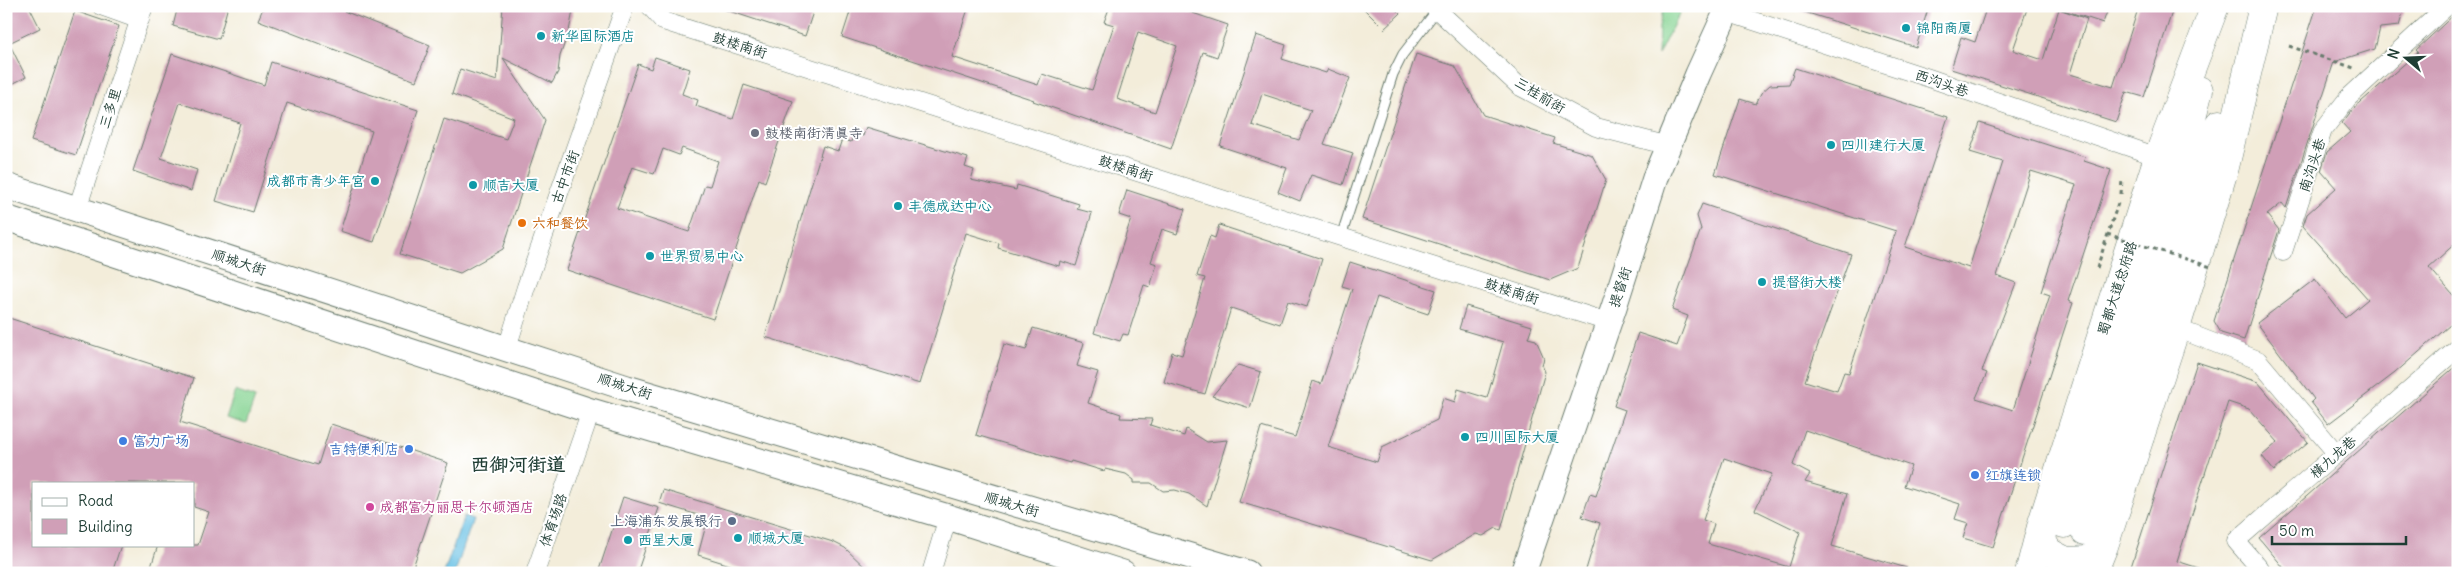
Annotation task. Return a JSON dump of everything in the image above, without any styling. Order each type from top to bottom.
[{"type":"main road","name":"蜀都大道总府路","points":[[2093,573],[2074,531],[2158,158],[2214,6]]},
{"type":"main road","name":"蜀都大道总府路","points":[[2074,531],[2183,152],[2221,6]]},
{"type":"main road","name":"蜀都大道总府路","points":[[2074,531],[2261,6]]},
{"type":"main road","name":"蜀都大道总府路","points":[[2028,573],[2074,531],[2176,328],[2225,167],[2261,6]]},
{"type":"main road","name":"提督街","points":[[1523,573],[1656,176],[1727,9]]},
{"type":"main road","name":"顺城大街","points":[[6,186],[637,390],[924,478],[1247,573]]},
{"type":"main road","points":[[6,218],[591,411],[948,517],[1123,573]]},
{"type":"street","points":[[101,6],[142,13]]},
{"type":"street","name":"古中市街","points":[[507,348],[526,287],[625,6]]},
{"type":"street","name":"鼓楼南街","points":[[650,6],[663,21],[1608,322]]},
{"type":"street","name":"南沟头巷","points":[[2283,252],[2323,130],[2348,98],[2447,6]]},
{"type":"street","name":"三桂前街","points":[[1435,8],[1519,86],[1596,128],[1669,146]]},
{"type":"street","name":"西沟头巷","points":[[1727,9],[2158,158]]},
{"type":"street","name":"三多里","points":[[77,209],[142,13]]},
{"type":"street","points":[[2176,328],[2258,360],[2337,454]]},
{"type":"street","name":"横九龙巷","points":[[2260,569],[2236,541],[2458,348]]},
{"type":"street","name":"体育场路","points":[[534,573],[591,411]]},
{"type":"street","points":[[931,573],[948,517]]},
{"type":"lane","points":[[1341,237],[1393,74],[1435,8]]},
{"type":"path","points":[[2288,46],[2373,74]]},
{"type":"path","points":[[2096,271],[2122,192],[2122,179]]},
{"type":"path","points":[[2107,234],[2211,267]]},
{"type":"green space","points":[[1664,6],[1683,6],[1658,55],[1659,27]]},
{"type":"green space","points":[[235,391],[255,398],[246,424],[226,418]]},
{"type":"water","points":[[464,516],[473,519],[455,573],[444,573]]},
{"type":"building","points":[[6,6],[29,6],[40,28],[9,43],[26,77],[6,87]]},
{"type":"building","points":[[178,6],[228,6],[219,39],[173,26]]},
{"type":"building","points":[[264,6],[331,6],[430,45],[416,81],[258,20]]},
{"type":"building","name":"顺吉大厦","points":[[503,6],[574,6],[569,31],[560,56],[558,72],[552,83],[503,58],[545,120],[503,249],[460,273],[400,254],[444,119],[506,139],[514,118],[452,94],[460,69],[497,81]]},
{"type":"building","points":[[723,6],[815,6],[805,36],[723,9]]},
{"type":"building","points":[[852,6],[969,6],[952,57],[1038,85],[1042,74],[1092,90],[1114,25],[1104,22],[1110,6],[1172,6],[1228,25],[1217,57],[1203,52],[1171,149],[1034,100],[842,37]],"holes":[[[1138,32],[1177,46],[1155,112],[1117,99]]]},
{"type":"building","points":[[1361,6],[1392,6],[1400,14],[1384,29]]},
{"type":"building","points":[[1795,6],[1929,6],[1916,47],[1795,9]]},
{"type":"building","points":[[1987,6],[2028,6],[2013,50],[2043,60],[2059,9],[2087,19],[2070,74],[2113,87],[2139,6],[2174,6],[2144,97],[2126,92],[2116,122],[1951,69],[1961,37],[1975,42]]},
{"type":"building","points":[[2061,6],[2109,6],[2103,23],[2060,9]]},
{"type":"building","points":[[2317,6],[2405,6],[2399,26],[2380,28],[2375,49],[2334,62],[2286,208],[2282,203],[2267,215],[2279,230],[2244,340],[2221,333],[2214,321]]},
{"type":"building","points":[[75,11],[119,26],[76,155],[31,141]]},
{"type":"building","points":[[2458,11],[2458,241],[2429,267],[2458,301],[2458,318],[2395,373],[2328,424],[2311,402],[2314,399],[2257,323],[2315,279],[2345,318],[2368,299],[2303,226],[2307,214],[2336,188],[2321,171],[2327,152],[2350,132],[2342,123],[2353,109],[2418,52],[2416,50]]},
{"type":"building","points":[[1256,35],[1286,45],[1282,59],[1326,73],[1328,69],[1350,78],[1324,144],[1353,153],[1343,185],[1311,175],[1300,201],[1278,192],[1287,168],[1220,146]],"holes":[[[1262,94],[1311,110],[1299,140],[1252,125]]]},
{"type":"building","points":[[172,54],[264,85],[271,62],[418,110],[374,242],[340,231],[372,131],[287,103],[253,212],[216,201],[240,123],[180,103],[161,158],[197,170],[191,191],[133,171]]},
{"type":"building","points":[[1416,54],[1455,66],[1483,115],[1555,138],[1553,143],[1592,155],[1606,180],[1578,268],[1550,280],[1362,219]]},
{"type":"building","points":[[655,57],[690,69],[682,94],[698,100],[696,106],[733,119],[744,85],[793,101],[765,182],[759,179],[713,319],[567,270],[638,64],[651,69]],"holes":[[[682,148],[718,161],[710,186],[705,185],[689,232],[617,208],[632,167],[654,174],[663,149],[679,155]]]},
{"type":"building","points":[[1795,68],[1948,117],[1905,247],[1969,268],[2003,162],[1970,152],[1980,123],[2085,157],[2084,161],[2111,170],[2068,301],[2073,303],[1993,547],[1963,538],[1968,523],[1955,519],[1960,504],[1904,486],[1911,466],[1805,430],[1793,465],[1810,474],[1805,482],[1847,494],[1832,546],[1910,569],[1909,573],[1585,573],[1600,523],[1582,517],[1590,494],[1596,496],[1625,410],[1614,406],[1638,333],[1677,346],[1688,316],[1672,310],[1701,229],[1697,216],[1702,204],[1851,254],[1805,381],[1837,391],[1844,372],[1849,373],[1896,231],[1715,174],[1740,99],[1756,104],[1761,93],[1770,85],[1789,84]],"holes":[[[2031,171],[2076,185],[2041,292],[2050,295],[2013,410],[1976,398],[1987,373],[1982,371],[2016,283],[1997,276]],[[1724,458],[1772,474],[1755,510],[1800,532],[1789,567],[1708,544],[1714,524],[1703,520]]]},
{"type":"building","points":[[866,127],[968,158],[965,167],[974,170],[971,180],[1016,190],[1017,185],[1079,204],[1077,209],[1092,213],[1076,266],[1060,261],[1059,266],[998,248],[999,243],[966,233],[920,384],[765,337],[823,146],[838,151],[842,139],[851,142],[854,133],[863,136]]},
{"type":"building","points":[[1127,190],[1185,209],[1177,234],[1162,229],[1151,262],[1157,264],[1150,287],[1144,285],[1128,335],[1123,334],[1120,341],[1094,333],[1131,219],[1119,215]]},
{"type":"building","points":[[1219,225],[1322,259],[1307,307],[1288,301],[1280,324],[1231,308],[1205,394],[1164,382],[1172,352],[1182,355],[1205,278],[1197,276],[1210,236],[1215,238]]},
{"type":"building","name":"四川国际大厦","points":[[1350,262],[1436,290],[1428,314],[1377,297],[1328,447],[1377,462],[1382,447],[1437,420],[1443,398],[1455,402],[1458,389],[1487,398],[1503,342],[1459,329],[1466,306],[1532,326],[1528,338],[1536,340],[1544,358],[1542,365],[1545,372],[1501,530],[1496,528],[1483,536],[1476,534],[1432,560],[1239,502],[1261,427],[1295,437],[1313,381],[1321,384],[1352,289],[1342,286]]},
{"type":"building","name":"富力广场","points":[[6,317],[194,378],[180,422],[318,465],[331,424],[448,463],[411,573],[149,573],[158,546],[198,545],[209,512],[195,507],[195,482],[32,482],[32,546],[121,546],[112,573],[6,573]]},
{"type":"building","points":[[1033,328],[1084,343],[1077,366],[1098,372],[1088,403],[1121,414],[1120,418],[1152,419],[1150,425],[1184,436],[1186,429],[1207,442],[1227,440],[1207,506],[1189,494],[1175,490],[1163,491],[1151,483],[1134,483],[1134,480],[1126,474],[1105,469],[1104,471],[1071,461],[1070,463],[976,435],[1004,344],[1026,350]]},
{"type":"building","points":[[2197,362],[2258,382],[2308,442],[2274,471],[2262,456],[2278,442],[2249,409],[2228,402],[2177,561],[2205,570],[2205,573],[2129,573]]},
{"type":"building","points":[[2458,364],[2458,573],[2288,573],[2259,538]]},
{"type":"building","points":[[1238,365],[1261,372],[1250,408],[1212,396]]},
{"type":"building","points":[[663,490],[833,542],[845,548],[871,573],[756,573],[698,555],[706,525],[699,523],[701,516],[659,503]]},
{"type":"building","name":"西星大厦","points":[[623,497],[659,508],[637,573],[598,573]]},
{"type":"tunnel","points":[[2049,573],[2064,524]]},
{"type":"place","name":"锦阳商厦","points":[[1906,28]]},
{"type":"place","name":"新华国际酒店","points":[[541,36]]},
{"type":"place","name":"鼓楼南街清真寺","points":[[755,133]]},
{"type":"place","name":"四川建行大厦","points":[[1831,145]]},
{"type":"place","name":"成都市青少年宫","points":[[375,181]]},
{"type":"place","name":"顺吉大厦","points":[[473,185]]},
{"type":"place","name":"丰德成达中心","points":[[898,206]]},
{"type":"place","name":"六和餐饮","points":[[522,223]]},
{"type":"place","name":"世界贸易中心","points":[[650,256]]},
{"type":"place","name":"提督街大楼","points":[[1762,282]]},
{"type":"place","name":"四川国际大厦","points":[[1465,437]]},
{"type":"place","name":"富力广场","points":[[123,441]]},
{"type":"place","name":"吉特便利店","points":[[409,449]]},
{"type":"place","name":"红旗连锁","points":[[1975,475]]},
{"type":"place","name":"成都富力丽思卡尔顿酒店","points":[[370,507]]},
{"type":"place","name":"上海浦东发展银行","points":[[732,521]]},
{"type":"place","name":"顺城大厦","points":[[738,538]]},
{"type":"place","name":"西星大厦","points":[[628,540]]},
{"type":"district","name":"西御河街道","points":[[518,464]]}]
